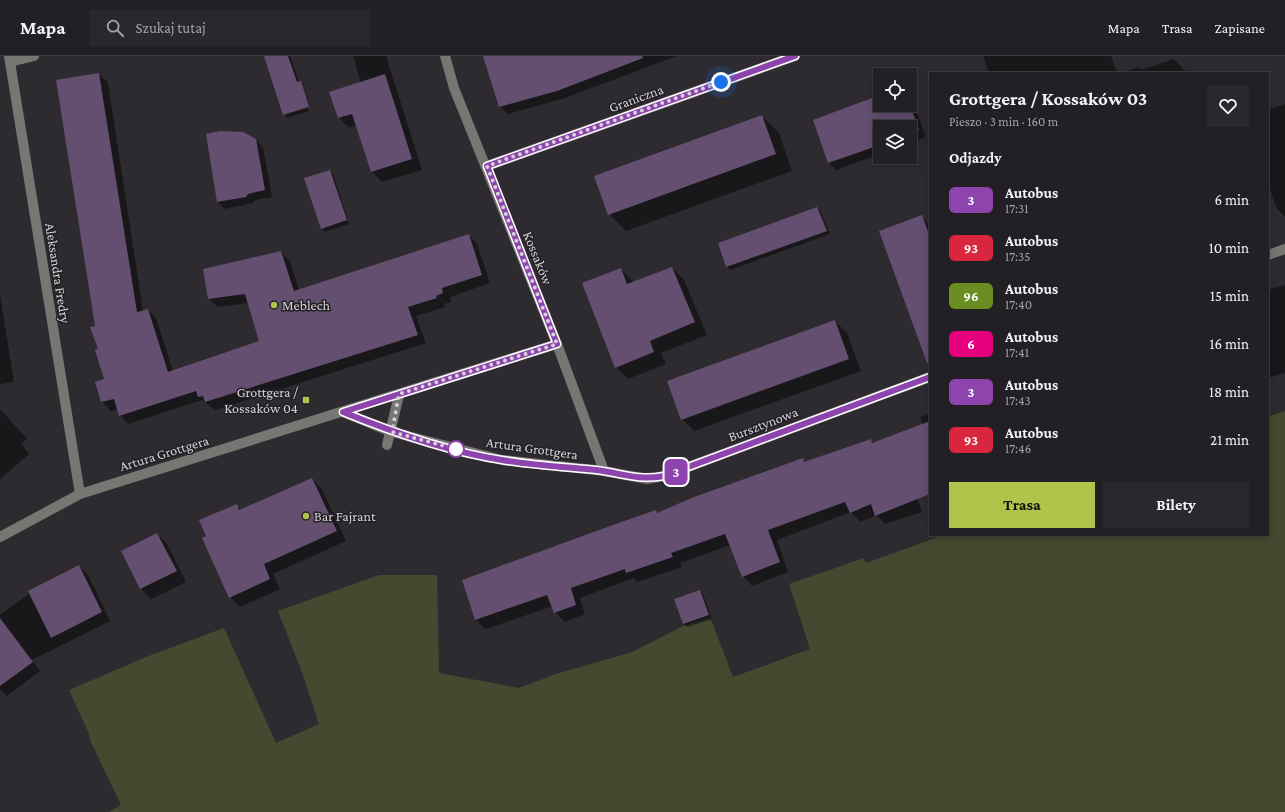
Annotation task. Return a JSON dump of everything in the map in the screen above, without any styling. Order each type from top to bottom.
[{"type":"street","points":[[9,59],[34,56]]},
{"type":"street","name":"Kossaków","points":[[445,56],[454,88],[487,166],[557,344],[604,471]]},
{"type":"street","name":"Graniczna","points":[[487,166],[795,56]]},
{"type":"street","name":"Aleksandra Fredry","points":[[9,59],[80,494]]},
{"type":"street","points":[[1269,255],[1285,249]]},
{"type":"street","name":"Artura Grottgera","points":[[0,538],[80,494],[557,344]]},
{"type":"street","name":"Bursztynowa","points":[[604,471],[647,479],[664,476],[929,377]]},
{"type":"street","points":[[387,446],[392,432],[399,394]]},
{"type":"street","name":"Artura Grottgera","points":[[343,412],[392,432],[502,460],[604,471]]},
{"type":"green space","points":[[1285,411],[1285,812],[109,812],[121,805],[89,738],[90,736],[69,690],[146,657],[224,628],[276,743],[319,724],[302,672],[278,611],[379,575],[437,575],[439,673],[519,688],[556,674],[632,652],[683,626],[710,617],[733,677],[810,649],[789,584],[864,558],[866,563],[941,536],[1269,536],[1269,417]]},
{"type":"building","points":[[264,56],[288,56],[297,82],[301,81],[309,107],[283,115]]},
{"type":"building","points":[[483,56],[642,56],[643,58],[557,91],[499,107]]},
{"type":"building","points":[[99,73],[137,312],[148,309],[168,372],[259,341],[245,294],[208,299],[203,269],[281,251],[294,291],[469,234],[482,275],[442,288],[443,293],[436,296],[437,298],[408,307],[418,335],[205,402],[203,396],[198,397],[196,391],[119,416],[114,399],[101,402],[95,382],[104,379],[95,350],[98,349],[90,327],[95,326],[56,80]]},
{"type":"building","points":[[385,74],[412,159],[371,172],[352,114],[338,118],[329,92]]},
{"type":"building","points":[[873,98],[873,112],[913,112],[915,120],[873,120],[873,147],[828,163],[813,120]]},
{"type":"building","points":[[762,115],[776,154],[608,215],[594,176]]},
{"type":"building","points":[[220,131],[243,132],[256,139],[265,190],[248,194],[246,197],[217,202],[206,134]]},
{"type":"building","points":[[330,170],[347,220],[321,229],[304,178]]},
{"type":"building","points":[[817,207],[827,231],[726,267],[718,243]]},
{"type":"building","points":[[922,215],[929,234],[929,363],[927,363],[879,231]]},
{"type":"building","points":[[672,267],[695,322],[650,341],[654,352],[615,368],[582,283],[621,268],[627,284]]},
{"type":"building","points":[[835,320],[849,359],[681,420],[667,381]]},
{"type":"building","points":[[929,421],[929,494],[875,516],[871,504],[850,513],[845,502],[768,530],[780,562],[742,577],[725,534],[671,553],[673,557],[626,573],[625,569],[571,588],[576,605],[554,613],[547,595],[475,620],[462,580],[656,510],[657,513],[694,497],[803,458],[804,462],[871,439],[872,443]]},
{"type":"building","points":[[312,478],[337,531],[264,564],[270,579],[229,598],[202,538],[206,536],[199,520],[237,504],[239,510]]},
{"type":"building","points":[[157,533],[177,571],[140,589],[121,551]]},
{"type":"building","points":[[79,565],[102,612],[51,638],[28,591]]},
{"type":"building","points":[[700,590],[709,615],[683,624],[674,599]]},
{"type":"building","points":[[0,618],[33,662],[0,686]]},
{"type":"bus line","name":"3","points":[[795,56],[487,166],[557,344],[343,412],[392,432],[502,460],[604,471],[647,479],[664,476],[929,377]]},
{"type":"place","name":"Meblech","points":[[274,305]]},
{"type":"place","name":"Grottgera / Kossaków 04","points":[[306,400]]},
{"type":"place","name":"Bar Fajrant","points":[[306,516]]},
{"type":"route","points":[[456,449],[392,432],[399,394],[557,344],[487,166],[721,82]]}]
